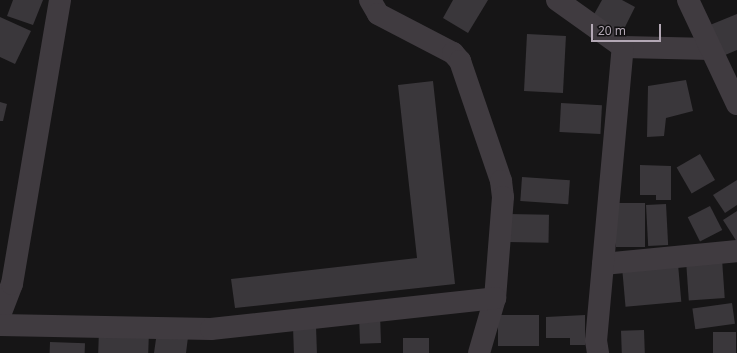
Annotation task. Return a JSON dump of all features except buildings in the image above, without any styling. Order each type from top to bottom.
[{"type":"street","points":[[0,315],[12,284],[60,0]]},
{"type":"street","points":[[370,0],[378,14],[453,53],[460,61],[503,190],[495,298],[479,353]]},
{"type":"street","points":[[557,0],[623,46],[711,49]]},
{"type":"street","points":[[688,0],[737,104]]},
{"type":"street","points":[[598,353],[596,341],[623,46]]},
{"type":"street","points":[[603,264],[737,251]]},
{"type":"street","points":[[0,325],[200,329],[495,298]]}]
